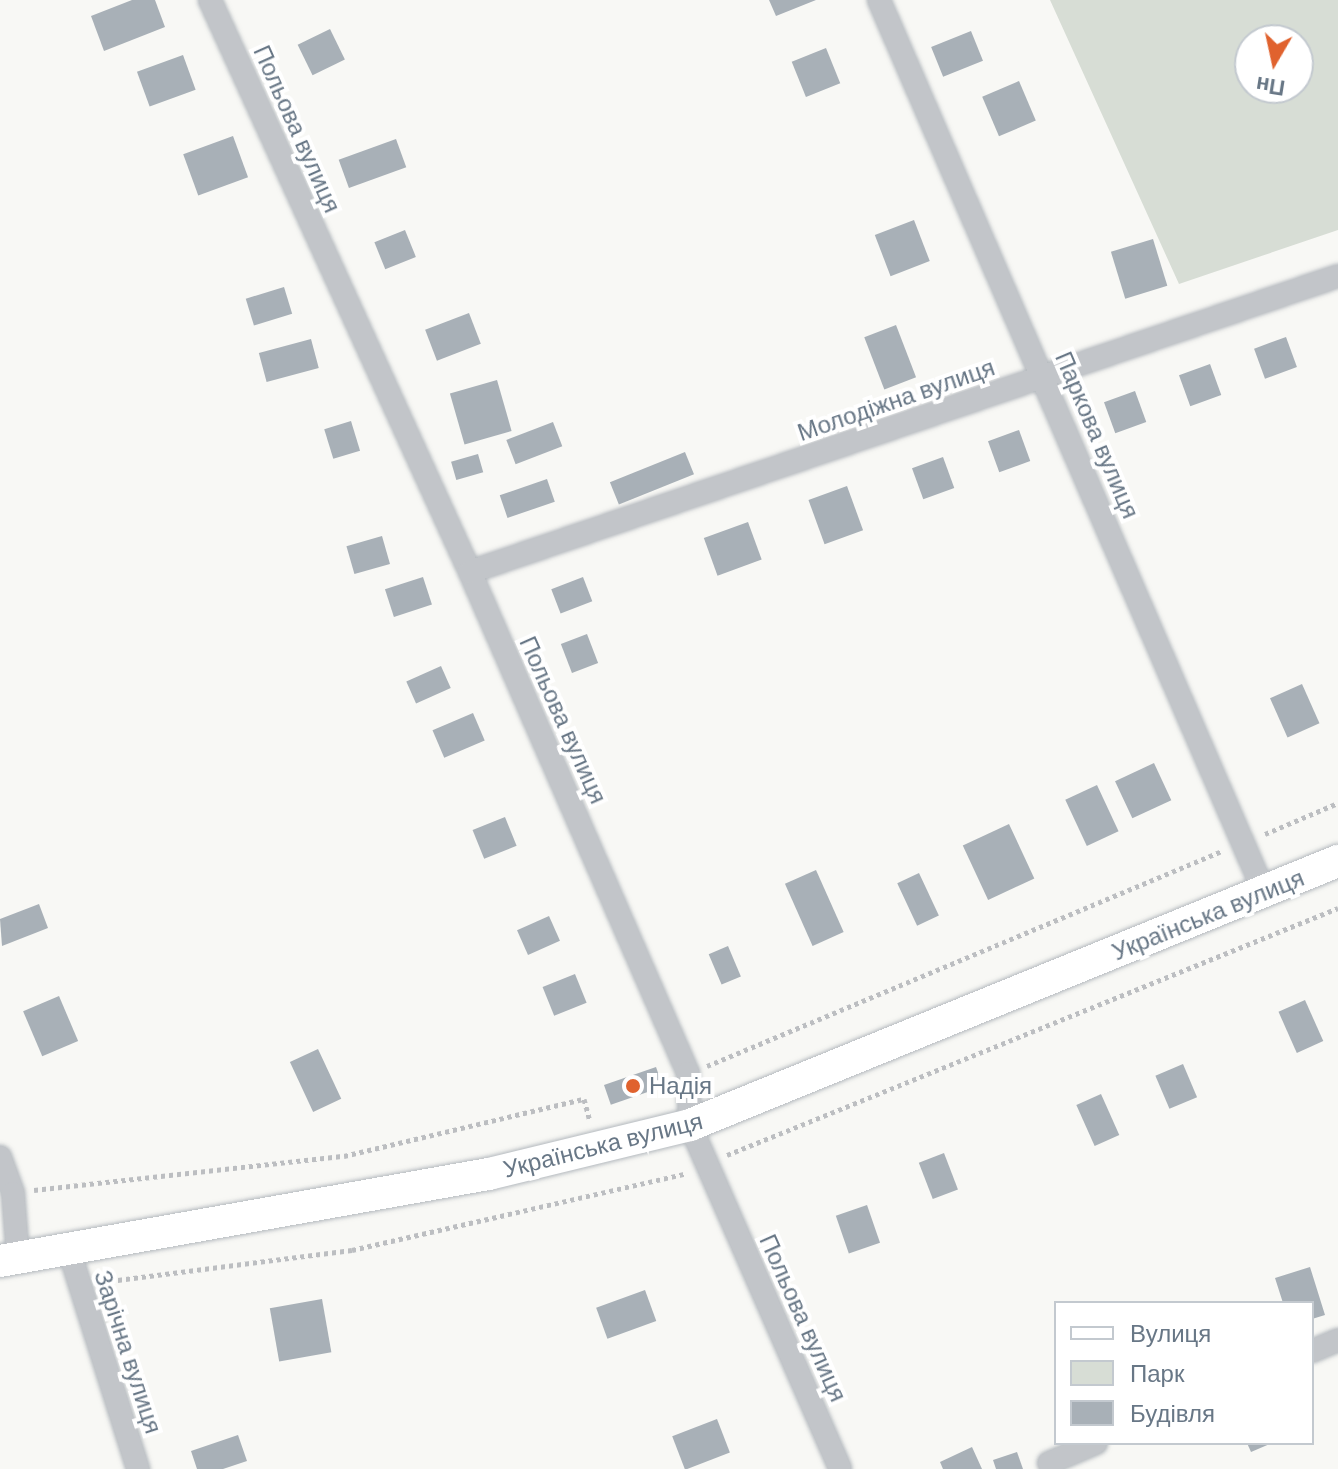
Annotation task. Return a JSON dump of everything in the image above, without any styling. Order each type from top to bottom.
[{"type":"main road","name":"Українська вулиця","points":[[9,1260],[597,1150],[690,1125],[1338,861]]},
{"type":"street","name":"Польова вулиця","points":[[210,0],[470,572],[688,1073],[690,1125],[840,1469]]},
{"type":"street","name":"Паркова вулиця","points":[[879,0],[1045,378],[1264,892]]},
{"type":"street","name":"Молодіжна вулиця","points":[[470,572],[1338,276]]},
{"type":"street","points":[[0,1157],[13,1193],[9,1260]]},
{"type":"street","name":"Зарічна вулиця","points":[[69,1250],[138,1469]]},
{"type":"street","points":[[1314,1350],[1338,1340]]},
{"type":"street","points":[[1049,1463],[1091,1445]]},
{"type":"path","points":[[688,1073],[1338,803]]},
{"type":"path","points":[[13,1193],[344,1156],[584,1099],[597,1150]]},
{"type":"green space","points":[[1050,0],[1338,0],[1338,230],[1179,284]]},
{"type":"building","points":[[132,0],[155,0],[165,27],[104,51],[91,16]]},
{"type":"building","points":[[769,0],[816,0],[776,16]]},
{"type":"building","points":[[330,29],[345,60],[313,75],[298,45]]},
{"type":"building","points":[[971,31],[983,61],[943,77],[931,47]]},
{"type":"building","points":[[826,48],[840,83],[806,97],[792,62]]},
{"type":"building","points":[[183,55],[196,90],[150,107],[137,72]]},
{"type":"building","points":[[1019,81],[1036,121],[999,136],[982,97]]},
{"type":"building","points":[[233,136],[248,177],[198,195],[183,154]]},
{"type":"building","points":[[396,139],[406,167],[349,188],[339,160]]},
{"type":"building","points":[[914,220],[930,261],[891,276],[875,235]]},
{"type":"building","points":[[405,230],[416,257],[385,269],[374,242]]},
{"type":"building","points":[[1153,239],[1167,286],[1125,299],[1111,252]]},
{"type":"building","points":[[284,287],[292,314],[254,325],[246,299]]},
{"type":"building","points":[[469,313],[481,344],[437,361],[425,330]]},
{"type":"building","points":[[896,325],[916,377],[884,389],[864,337]]},
{"type":"building","points":[[1286,337],[1297,367],[1265,379],[1254,349]]},
{"type":"building","points":[[311,339],[319,368],[267,382],[259,353]]},
{"type":"building","points":[[1210,364],[1221,395],[1190,406],[1179,375]]},
{"type":"building","points":[[497,380],[512,431],[465,444],[450,394]]},
{"type":"building","points":[[1135,391],[1146,422],[1115,433],[1104,402]]},
{"type":"building","points":[[351,421],[360,451],[333,459],[324,429]]},
{"type":"building","points":[[553,422],[562,446],[516,464],[506,440]]},
{"type":"building","points":[[1019,430],[1030,461],[999,472],[988,441]]},
{"type":"building","points":[[685,452],[694,474],[619,505],[610,482]]},
{"type":"building","points":[[478,454],[483,472],[456,480],[451,462]]},
{"type":"building","points":[[943,457],[954,488],[923,499],[912,468]]},
{"type":"building","points":[[547,479],[555,502],[508,518],[500,495]]},
{"type":"building","points":[[847,486],[863,530],[825,544],[808,500]]},
{"type":"building","points":[[748,522],[762,560],[718,576],[704,538]]},
{"type":"building","points":[[382,536],[390,564],[354,574],[346,546]]},
{"type":"building","points":[[423,577],[432,605],[394,617],[385,589]]},
{"type":"building","points":[[583,577],[592,601],[561,613],[551,589]]},
{"type":"building","points":[[587,634],[598,663],[572,673],[561,644]]},
{"type":"building","points":[[441,666],[451,688],[416,703],[406,681]]},
{"type":"building","points":[[1302,684],[1319,723],[1288,738],[1270,698]]},
{"type":"building","points":[[473,713],[485,741],[444,758],[432,730]]},
{"type":"building","points":[[1154,763],[1171,800],[1132,818],[1115,781]]},
{"type":"building","points":[[1097,785],[1119,831],[1087,846],[1065,800]]},
{"type":"building","points":[[505,817],[517,846],[484,859],[473,830]]},
{"type":"building","points":[[1009,824],[1034,878],[988,900],[963,846]]},
{"type":"building","points":[[816,870],[844,932],[813,946],[785,884]]},
{"type":"building","points":[[919,873],[939,916],[917,926],[897,883]]},
{"type":"building","points":[[39,904],[48,928],[2,946],[0,919]]},
{"type":"building","points":[[549,916],[560,941],[528,955],[517,930]]},
{"type":"building","points":[[728,946],[741,976],[722,985],[709,954]]},
{"type":"building","points":[[575,974],[587,1003],[554,1016],[543,987]]},
{"type":"building","points":[[59,996],[78,1041],[42,1056],[23,1011]]},
{"type":"building","points":[[1305,1000],[1323,1041],[1297,1053],[1279,1012]]},
{"type":"building","points":[[318,1049],[341,1099],[313,1112],[290,1062]]},
{"type":"building","points":[[1183,1064],[1197,1097],[1169,1109],[1155,1076]]},
{"type":"building","name":"Надія","points":[[656,1067],[663,1087],[611,1105],[604,1085]]},
{"type":"building","points":[[1101,1094],[1119,1135],[1095,1146],[1076,1105]]},
{"type":"building","points":[[944,1153],[958,1189],[933,1199],[919,1163]]},
{"type":"building","points":[[867,1205],[880,1243],[849,1254],[836,1216]]},
{"type":"building","points":[[1310,1267],[1325,1315],[1314,1318],[1314,1301],[1282,1301],[1275,1278]]},
{"type":"building","points":[[645,1290],[656,1321],[607,1339],[596,1308]]},
{"type":"building","points":[[322,1299],[331,1352],[279,1361],[270,1308]]},
{"type":"building","points":[[717,1419],[730,1453],[685,1469],[672,1436]]},
{"type":"building","points":[[238,1435],[247,1461],[223,1469],[197,1469],[191,1451]]},
{"type":"building","points":[[1248,1445],[1267,1445],[1251,1452]]},
{"type":"building","points":[[972,1447],[982,1469],[943,1469],[940,1462]]},
{"type":"building","points":[[1017,1452],[1023,1469],[996,1469],[993,1460]]},
{"type":"place","name":"Надія","points":[[633,1086]]}]
